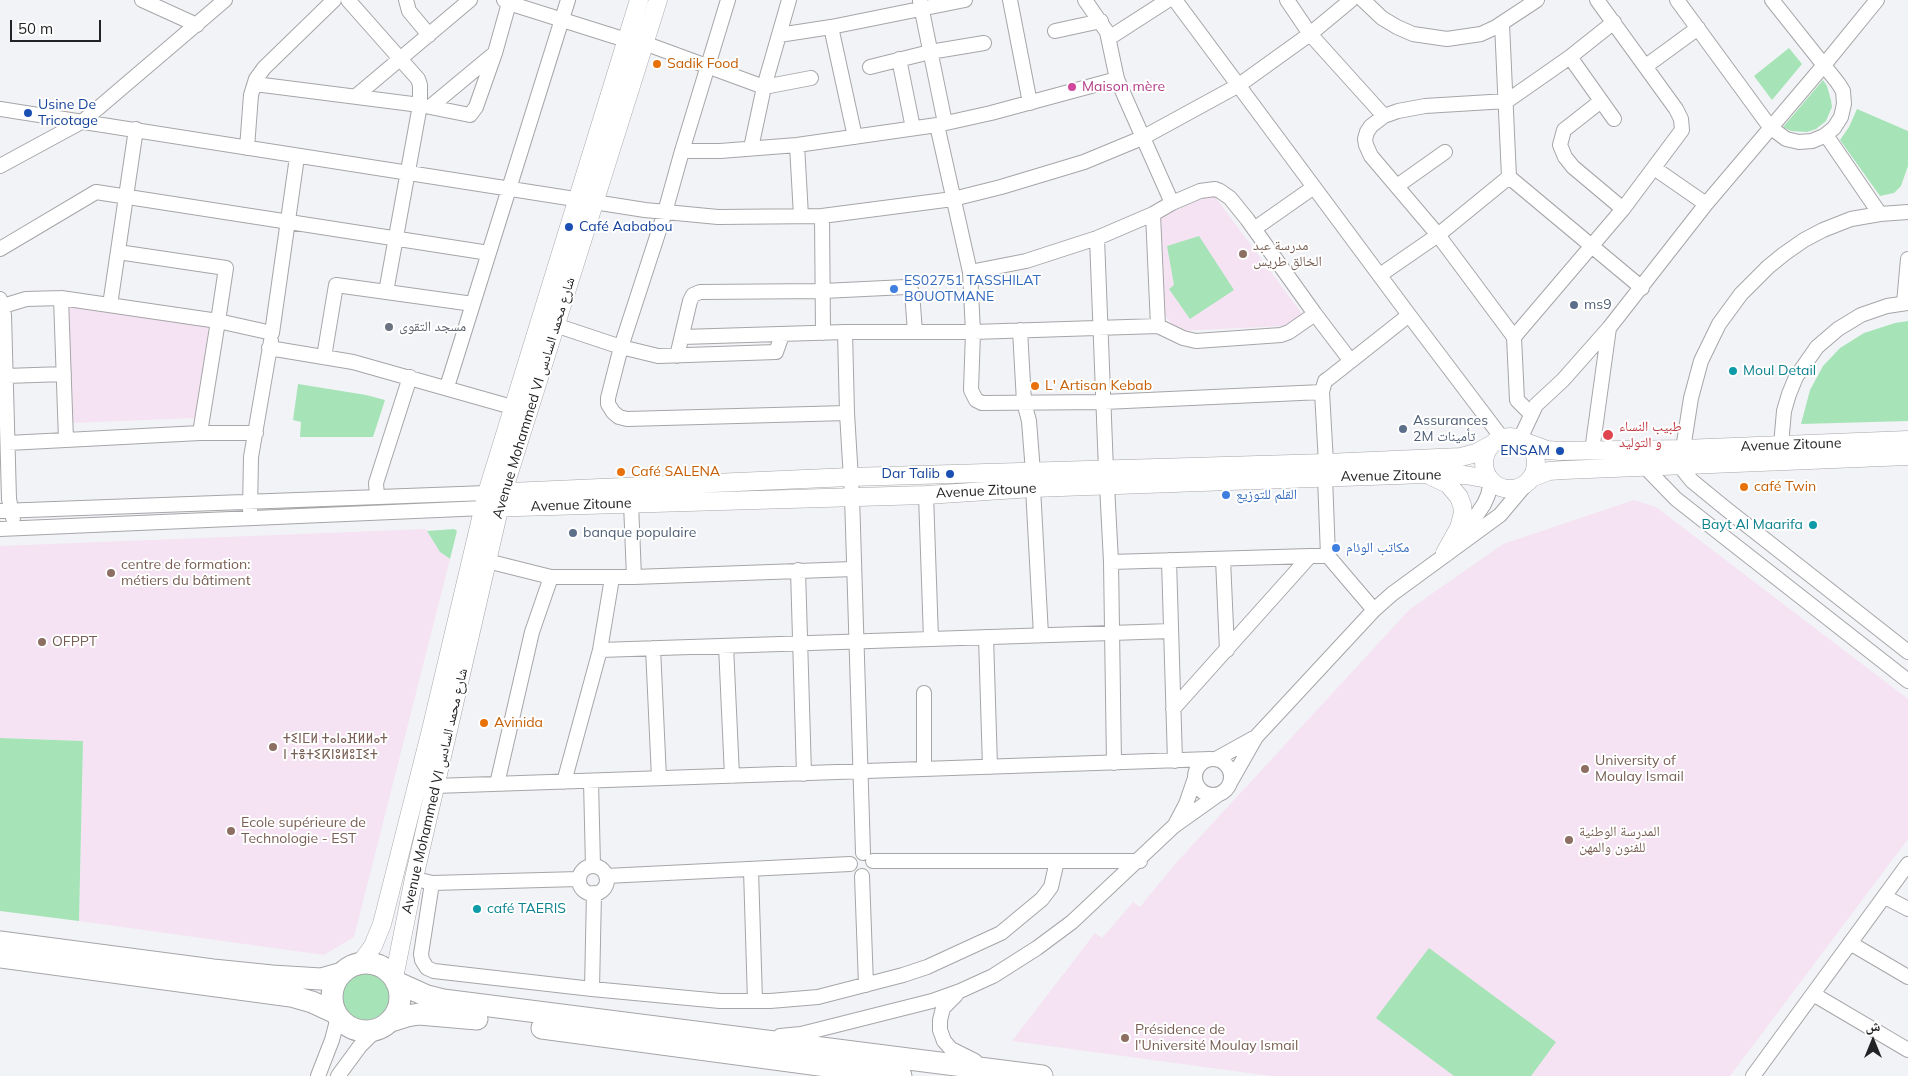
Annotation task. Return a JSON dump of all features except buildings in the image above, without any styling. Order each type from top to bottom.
[{"type":"highway","points":[[0,942],[272,976],[321,979],[351,968],[379,966],[387,971],[395,980],[400,992],[397,1012],[384,1025]]},
{"type":"highway","points":[[0,957],[291,996],[312,1002],[337,1015]]},
{"type":"highway","points":[[351,968],[335,982],[332,992],[332,1003],[337,1015],[346,1025],[356,1030],[367,1031],[407,1016],[419,1014],[461,1017],[901,1076]]},
{"type":"highway","points":[[395,980],[427,996],[443,1000],[1042,1076]]},
{"type":"main road","name":"Avenue Mohammed VI شارع محمد السادس","points":[[395,980],[414,878],[487,561],[493,500],[555,325],[626,40],[639,0]]},
{"type":"main road","name":"Avenue Mohammed VI شارع محمد السادس","points":[[351,968],[373,946],[382,924],[431,730],[493,500],[512,407],[658,0]]},
{"type":"main road","name":"Avenue Zitoune","points":[[1529,481],[1549,471],[1644,466],[1681,457],[1780,445],[1908,440]]},
{"type":"main road","name":"Avenue Zitoune","points":[[493,500],[850,477],[1033,480],[1325,470],[1461,457],[1509,441],[1547,450],[1681,457],[1908,456]]},
{"type":"main road","points":[[1509,441],[1535,455],[1535,471],[1529,481],[1520,488],[1512,490],[1504,489],[1490,480],[1483,462],[1509,441]]},
{"type":"main road","name":"Avenue Zitoune","points":[[1325,470],[1465,475],[1490,480]]},
{"type":"main road","points":[[1426,474],[1448,484],[1460,497],[1462,513],[1452,549]]},
{"type":"main road","name":"Avenue Zitoune","points":[[493,500],[631,503],[926,494],[1033,480]]},
{"type":"street","points":[[142,0],[197,25]]},
{"type":"street","points":[[0,166],[83,121],[225,0]]},
{"type":"street","points":[[247,148],[251,95],[264,68],[334,0]]},
{"type":"street","points":[[348,0],[399,60],[418,79],[425,106],[408,174],[386,292]]},
{"type":"street","points":[[406,0],[409,10],[429,34]]},
{"type":"street","points":[[356,96],[470,0]]},
{"type":"street","points":[[447,387],[568,0]]},
{"type":"street","points":[[728,0],[665,212],[622,347],[608,404],[619,417],[627,419],[847,413]]},
{"type":"street","points":[[751,148],[764,87],[789,0]]},
{"type":"street","points":[[779,35],[832,27],[921,4],[965,0]]},
{"type":"street","points":[[1010,0],[1030,103]]},
{"type":"street","points":[[1086,0],[1101,21],[1109,38],[1117,79],[1172,203]]},
{"type":"street","points":[[1109,38],[1168,0]]},
{"type":"street","points":[[1175,0],[1408,315],[1509,441],[1536,405],[1563,380],[1609,328],[1706,204],[1877,0]]},
{"type":"street","points":[[1287,0],[1310,34],[1384,116]]},
{"type":"street","points":[[0,109],[585,202],[718,217],[822,216],[953,199],[1084,162],[1142,138],[1239,85],[1310,34],[1351,0]]},
{"type":"street","points":[[1363,0],[1382,18],[1397,27],[1429,38],[1446,39],[1464,38],[1480,34],[1502,24],[1537,0]]},
{"type":"street","points":[[1514,337],[1623,209],[1682,130],[1676,109],[1597,0]]},
{"type":"street","points":[[1677,0],[1770,127],[1786,138],[1799,142],[1812,141],[1834,128],[1841,117],[1844,104],[1843,91],[1772,0]]},
{"type":"street","points":[[255,84],[356,96],[470,115],[476,107],[495,53],[506,1],[626,40]]},
{"type":"street","points":[[921,4],[953,199],[970,272],[973,332],[971,390],[976,400],[982,403],[1104,402],[1322,392]]},
{"type":"street","points":[[1054,31],[1101,21]]},
{"type":"street","points":[[1530,413],[1518,400],[1514,337],[1438,235],[1371,156],[1366,145],[1367,132],[1384,116],[1398,110],[1425,106],[1507,101],[1614,22]]},
{"type":"street","points":[[1502,24],[1509,177],[1642,288]]},
{"type":"street","points":[[832,27],[855,137]]},
{"type":"street","points":[[1646,66],[1698,28]]},
{"type":"street","points":[[644,43],[764,87],[811,78]]},
{"type":"street","points":[[870,67],[930,52],[984,43]]},
{"type":"street","points":[[425,106],[495,53]]},
{"type":"street","points":[[1570,56],[1614,119]]},
{"type":"street","points":[[899,59],[913,128]]},
{"type":"street","points":[[682,151],[720,151],[797,145],[941,124],[1030,103],[1117,79]]},
{"type":"street","points":[[1601,101],[1564,130],[1560,145],[1565,157],[1573,167],[1623,209]]},
{"type":"street","points":[[110,305],[136,130]]},
{"type":"street","points":[[1826,134],[1880,214]]},
{"type":"street","points":[[797,145],[801,216]]},
{"type":"street","points":[[1397,186],[1445,152]]},
{"type":"street","points":[[249,518],[251,457],[270,348],[297,157]]},
{"type":"street","points":[[1654,168],[1706,204]]},
{"type":"street","points":[[1380,275],[1438,235],[1509,177]]},
{"type":"street","points":[[1254,230],[1314,187]]},
{"type":"street","points":[[970,272],[1026,261],[1096,238],[1153,214],[1172,203],[1208,189],[1220,190],[1230,198],[1314,314],[1350,360]]},
{"type":"street","points":[[0,249],[96,192],[489,253]]},
{"type":"street","points":[[1908,212],[1880,214],[1838,223],[1804,240],[1768,267],[1741,294],[1719,324],[1701,361],[1690,398],[1681,457],[1692,482],[1772,547],[1908,652]]},
{"type":"street","points":[[1153,214],[1158,326]]},
{"type":"street","points":[[822,216],[823,333]]},
{"type":"street","points":[[1096,238],[1111,562],[1114,763]]},
{"type":"street","points":[[118,252],[226,268],[200,434]]},
{"type":"street","points":[[1780,445],[1784,412],[1796,377],[1817,347],[1838,329],[1861,315],[1887,306],[1906,303],[1908,259]]},
{"type":"street","points":[[324,357],[336,285],[473,304]]},
{"type":"street","points":[[677,356],[690,301],[696,292],[741,290],[823,291],[906,286],[912,292],[915,332]]},
{"type":"street","points":[[272,333],[218,321],[61,298],[26,299],[1,303],[6,376],[4,422],[8,443],[9,499],[6,511],[7,529],[249,518],[493,500]]},
{"type":"street","points":[[61,298],[66,440]]},
{"type":"street","points":[[682,337],[845,332],[973,332],[1158,326],[1183,338],[1196,340],[1273,336],[1289,332],[1314,314]]},
{"type":"street","points":[[1374,610],[1328,556],[1322,392],[1325,382],[1408,315]]},
{"type":"street","points":[[555,325],[622,347],[658,356],[776,352],[782,335]]},
{"type":"street","points":[[1592,451],[1609,328]]},
{"type":"street","points":[[1020,330],[1024,402],[1030,421],[1041,635]]},
{"type":"street","points":[[845,332],[861,772],[868,857],[874,865],[870,873],[862,876],[855,874],[850,864]]},
{"type":"street","points":[[270,348],[353,362],[447,387],[512,407]]},
{"type":"street","points":[[6,376],[64,374]]},
{"type":"street","points":[[377,497],[376,483],[410,377]]},
{"type":"street","points":[[8,443],[256,433]]},
{"type":"street","points":[[1644,466],[1676,499],[1908,681]]},
{"type":"street","points":[[1452,549],[1484,504],[1488,495],[1490,480]]},
{"type":"street","points":[[744,1039],[801,1034],[932,1001],[993,976],[1058,932],[1072,922],[1140,861],[1174,826],[1228,787],[1256,737],[1374,610],[1392,594],[1500,515],[1529,481]]},
{"type":"street","points":[[1676,499],[1692,482]]},
{"type":"street","points":[[926,494],[931,639]]},
{"type":"street","points":[[6,511],[377,497],[493,500]]},
{"type":"street","points":[[631,503],[634,577]]},
{"type":"street","points":[[1173,709],[1310,556]]},
{"type":"street","points":[[1111,562],[1328,556]]},
{"type":"street","points":[[1223,559],[1227,650]]},
{"type":"street","points":[[1169,560],[1173,709],[1180,761]]},
{"type":"street","points":[[487,561],[551,577],[612,578],[853,569]]},
{"type":"street","points":[[798,570],[804,774]]},
{"type":"street","points":[[497,784],[532,632],[551,577]]},
{"type":"street","points":[[564,782],[600,650],[612,578]]},
{"type":"street","points":[[600,650],[1170,631]]},
{"type":"street","points":[[986,637],[990,767]]},
{"type":"street","points":[[726,646],[732,776]]},
{"type":"street","points":[[653,648],[659,778]]},
{"type":"street","points":[[924,693],[924,769]]},
{"type":"street","points":[[1174,826],[1186,804],[1198,766],[1237,749],[1256,737]]},
{"type":"street","points":[[435,786],[1213,759],[1226,764],[1230,770],[1231,781]]},
{"type":"street","points":[[1180,761],[1192,766],[1199,788],[1203,792],[1219,794]]},
{"type":"street","points":[[591,781],[593,866]]},
{"type":"street","points":[[850,864],[853,858],[868,857],[1140,861]]},
{"type":"street","points":[[432,883],[422,960],[427,968],[434,971],[720,1001],[755,1001],[818,997],[866,985],[927,967],[1001,933],[1042,899],[1051,887],[1057,861]]},
{"type":"street","points":[[606,876],[850,864]]},
{"type":"street","points":[[1753,1076],[1908,864]]},
{"type":"street","points":[[593,866],[604,871],[606,876],[604,888],[594,893],[583,889],[579,879],[581,872],[586,867],[593,866]]},
{"type":"street","points":[[751,870],[755,1001]]},
{"type":"street","points":[[862,876],[866,985]]},
{"type":"street","points":[[414,878],[432,883],[579,879]]},
{"type":"street","points":[[592,989],[594,893]]},
{"type":"street","points":[[1885,897],[1908,909]]},
{"type":"street","points":[[1850,943],[1908,977]]},
{"type":"street","points":[[960,991],[943,1008],[940,1030],[944,1041],[951,1049],[963,1057],[1000,1070]]},
{"type":"street","points":[[1813,994],[1908,1050]]},
{"type":"street","points":[[318,1076],[332,1040],[337,1015]]},
{"type":"street","points":[[338,1076],[360,1046],[384,1025]]},
{"type":"shaded area","points":[[1213,194],[1302,314],[1284,326],[1177,331],[1163,312],[1160,217]]},
{"type":"shaded area","points":[[68,306],[209,327],[195,418],[73,423]]},
{"type":"shaded area","name":"University of Moulay Ismail","points":[[1634,500],[1656,507],[1908,699],[1908,839],[1730,1076],[1271,1076],[1012,1041],[1095,933],[1102,938],[1133,902],[1140,907],[1175,864],[1410,609],[1503,544]]},
{"type":"shaded area","name":"Ecole supérieure de Technologie - EST","points":[[426,529],[440,552],[450,559],[354,937],[324,955],[79,921],[83,741],[0,738],[0,546]]},
{"type":"green space","points":[[1789,48],[1802,64],[1772,100],[1754,76]]},
{"type":"green space","points":[[1823,80],[1827,86],[1832,107],[1826,121],[1816,129],[1807,132],[1791,131],[1783,127]]},
{"type":"green space","points":[[1857,109],[1908,131],[1908,166],[1901,186],[1894,193],[1880,196],[1840,140],[1849,127]]},
{"type":"green space","points":[[1199,236],[1234,290],[1190,319],[1169,289],[1174,285],[1167,246]]},
{"type":"green space","points":[[1908,321],[1908,421],[1801,424],[1810,390],[1823,366],[1840,348],[1864,333]]},
{"type":"green space","points":[[298,384],[385,400],[373,437],[300,437],[301,422],[293,420]]},
{"type":"green space","points":[[454,529],[457,531],[450,559],[440,552],[427,531]]},
{"type":"green space","points":[[0,738],[83,741],[79,921],[0,911]]},
{"type":"green space","points":[[1429,948],[1556,1042],[1531,1076],[1454,1076],[1376,1018]]},
{"type":"green space","points":[[365,968],[375,970],[383,976],[389,984],[391,994],[389,1004],[383,1012],[375,1018],[365,1020],[355,1018],[347,1012],[341,1004],[339,994],[341,984],[347,976],[355,970]]},
{"type":"place","name":"Sadik Food","points":[[657,64]]},
{"type":"place","name":"Maison mère","points":[[1072,87]]},
{"type":"place","name":"Usine De Tricotage","points":[[28,113]]},
{"type":"place","name":"Café Aababou","points":[[569,227]]},
{"type":"place","name":"مدرسة عبد الخالق طريس","points":[[1243,254]]},
{"type":"place","name":"ES02751 TASSHILAT BOUOTMANE","points":[[894,289]]},
{"type":"place","name":"ms9","points":[[1574,305]]},
{"type":"place","name":"مسجد التقوى","points":[[389,327]]},
{"type":"place","name":"Moul Detail","points":[[1733,371]]},
{"type":"place","name":"L' Artisan Kebab","points":[[1035,386]]},
{"type":"place","name":"Assurances 2M تأمينات","points":[[1403,429]]},
{"type":"place","name":"طبيب النساء و التوليد","points":[[1608,435]]},
{"type":"place","name":"ENSAM","points":[[1560,451]]},
{"type":"place","name":"Café SALENA","points":[[621,472]]},
{"type":"place","name":"Dar Talib","points":[[950,474]]},
{"type":"place","name":"café Twin","points":[[1744,487]]},
{"type":"place","name":"القلم للتوزيع","points":[[1226,495]]},
{"type":"place","name":"Bayt Al Maarifa","points":[[1813,525]]},
{"type":"place","name":"banque populaire","points":[[573,533]]},
{"type":"place","name":"مكاتب الوئام","points":[[1336,548]]},
{"type":"place","name":"centre de formation: métiers du bâtiment","points":[[111,573]]},
{"type":"place","name":"OFPPT","points":[[42,642]]},
{"type":"place","name":"Avinida","points":[[484,723]]},
{"type":"place","name":"ⵜⵉⵏⵎⵍ ⵜⴰⵏⴰⴼⵍⵍⴰⵜ ⵏ ⵜⴻⵜⵉⴽⵏⵓⵍⵓⵊⵉⵜ","points":[[273,747]]},
{"type":"place","name":"University of Moulay Ismail","points":[[1585,769]]},
{"type":"place","name":"Ecole supérieure de Technologie - EST","points":[[231,831]]},
{"type":"place","name":"المدرسة الوطنية للفنون والمهن","points":[[1569,840]]},
{"type":"place","name":"café TAERIS","points":[[477,909]]},
{"type":"place","name":"Présidence de l'Université Moulay Ismail","points":[[1125,1038]]}]
